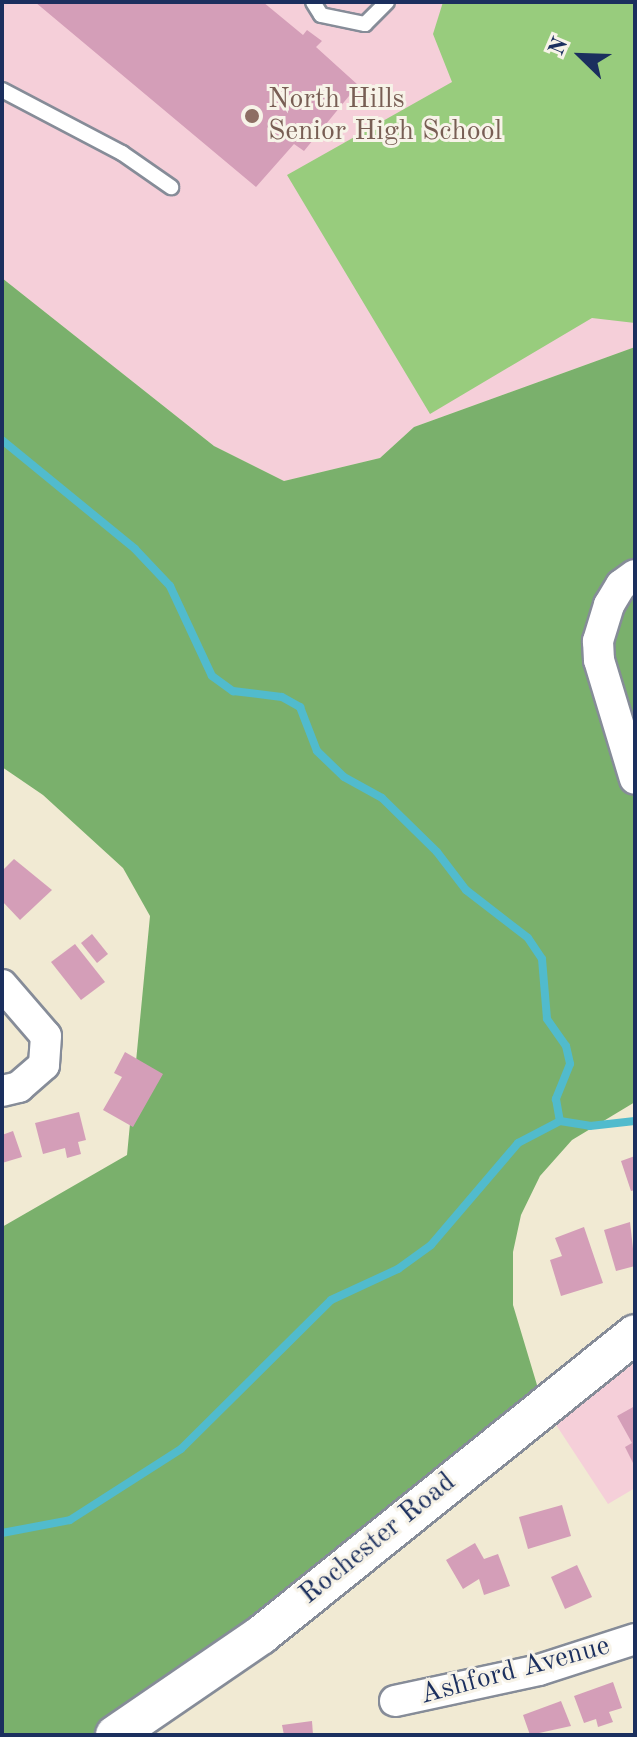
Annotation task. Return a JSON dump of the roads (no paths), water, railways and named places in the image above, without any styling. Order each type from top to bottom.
[{"type":"street","points":[[635,575],[621,585],[609,605],[598,641],[599,660],[635,779]]},
{"type":"street","points":[[2,985],[46,1036],[44,1065],[19,1087],[2,1091]]},
{"type":"street","name":"Rochester Road","points":[[115,1735],[261,1635],[635,1334]]},
{"type":"street","name":"Ashford Avenue","points":[[395,1701],[539,1670],[635,1639]]},
{"type":"lane","points":[[313,2],[321,15],[365,24],[387,2]]},
{"type":"lane","points":[[2,90],[122,153],[171,187]]},
{"type":"waterway","points":[[2,440],[135,549],[170,586],[212,676],[233,691],[282,697],[300,707],[317,751],[344,777],[382,798],[437,852],[466,890],[528,938],[542,959],[547,1019],[566,1046],[570,1064],[556,1099],[560,1121]]},
{"type":"waterway","points":[[2,1533],[70,1520],[181,1449],[331,1300],[398,1269],[431,1245],[518,1143],[560,1121],[590,1126],[635,1121]]},
{"type":"place","name":"North Hills Senior High School","points":[[252,116]]}]
